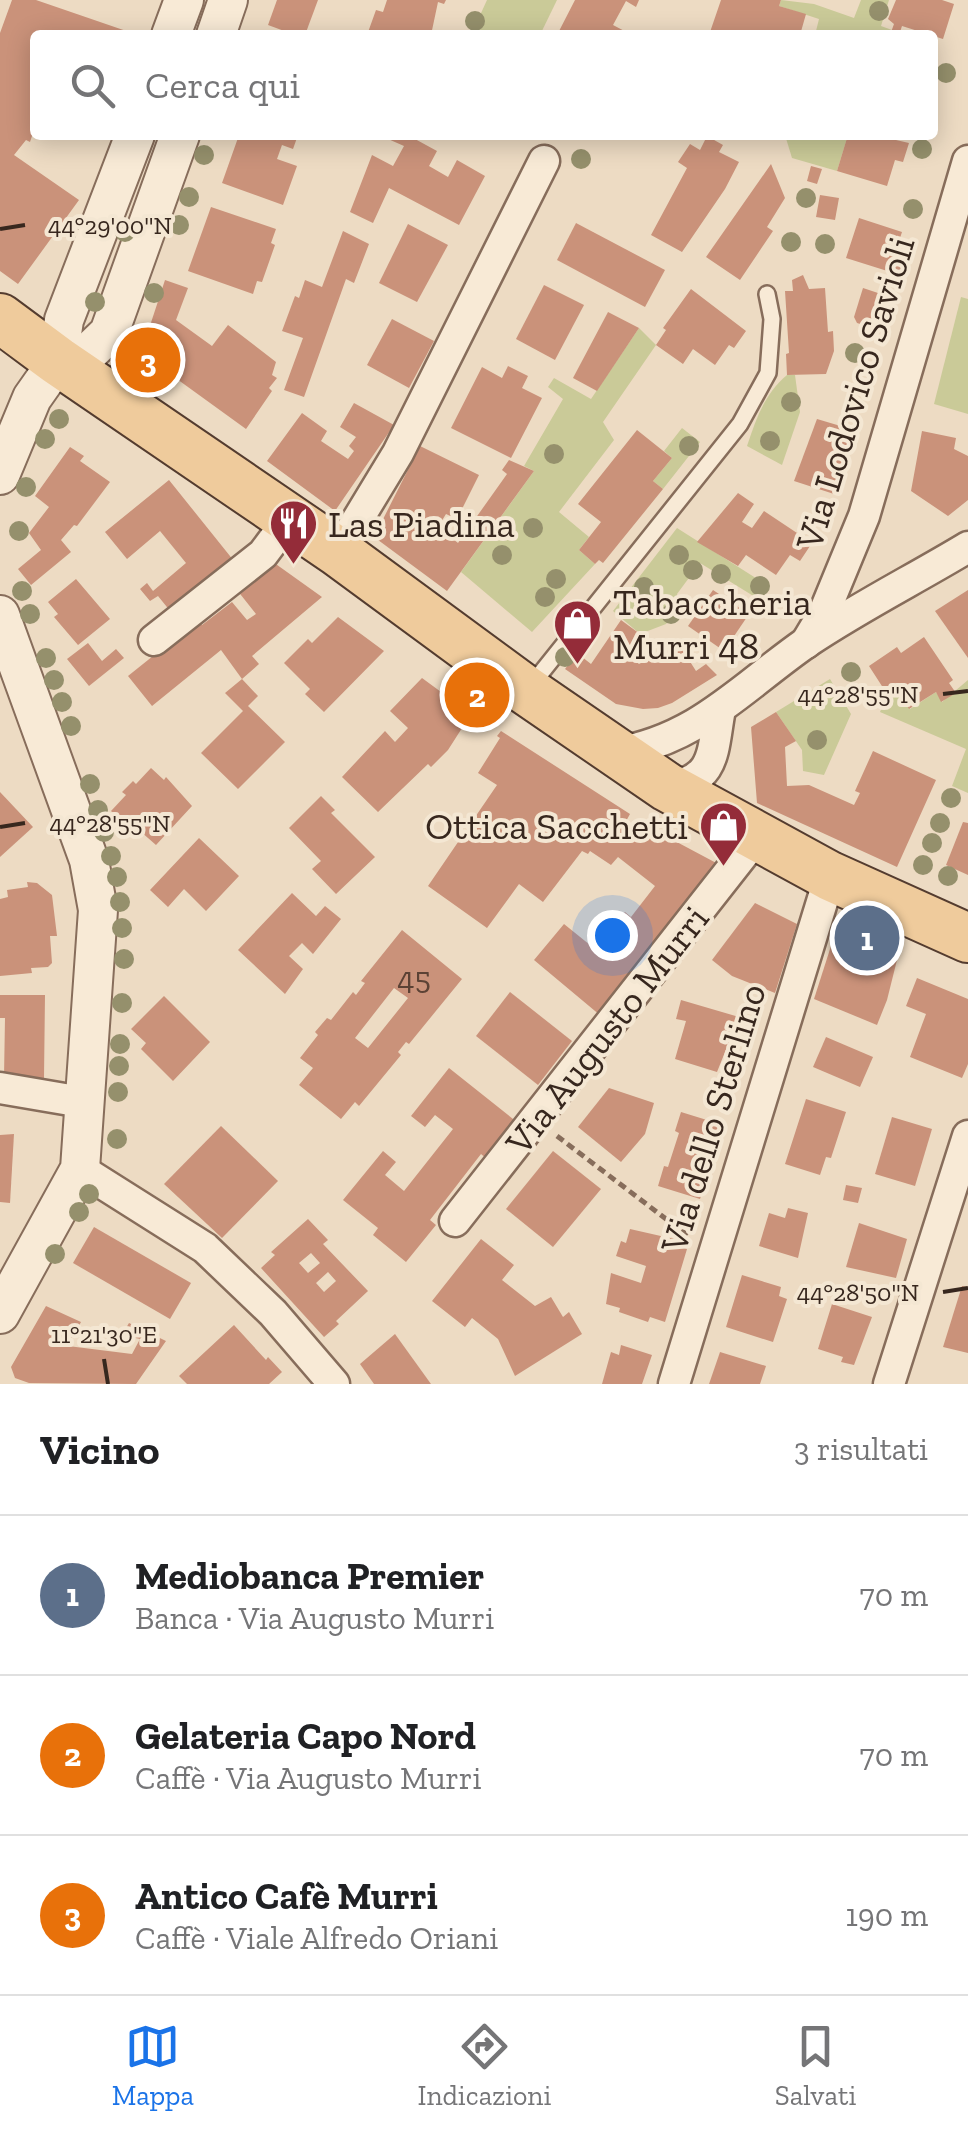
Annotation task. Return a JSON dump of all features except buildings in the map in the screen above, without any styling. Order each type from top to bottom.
[{"type":"main road","points":[[0,318],[45,380],[290,518],[527,691],[667,787],[830,876],[968,938]]},
{"type":"street","points":[[174,30],[184,0]]},
{"type":"street","points":[[218,30],[228,0]]},
{"type":"street","points":[[0,475],[45,380],[133,140]]},
{"type":"street","points":[[0,428],[45,380],[84,357],[109,333],[178,140]]},
{"type":"street","points":[[338,552],[404,442],[544,161]]},
{"type":"street","name":"Via Lodovico Savioli","points":[[806,644],[824,613],[864,516],[968,161]]},
{"type":"street","points":[[94,249],[135,262]]},
{"type":"street","points":[[154,640],[263,554],[290,518]]},
{"type":"street","points":[[616,753],[644,749],[679,736],[806,644],[968,548]]},
{"type":"street","points":[[0,615],[89,860],[98,910],[80,1168],[0,1314]]},
{"type":"street","points":[[667,787],[695,782],[705,772],[712,757],[720,709]]},
{"type":"street","name":"Via Augusto Murri","points":[[455,1221],[756,838]]},
{"type":"street","name":"Via dello Sterlino","points":[[674,1384],[830,876]]},
{"type":"street","points":[[0,1088],[82,1102]]},
{"type":"street","points":[[890,1384],[968,1136]]},
{"type":"street","points":[[80,1168],[205,1248],[274,1313],[334,1384]]},
{"type":"lane","points":[[527,691],[740,424],[768,373],[772,319],[767,294]]},
{"type":"path","points":[[543,1126],[713,1255]]},
{"type":"green space","points":[[487,0],[557,0],[542,30],[473,30]]},
{"type":"green space","points":[[781,0],[814,4],[854,18],[861,0],[889,0],[881,26],[892,30],[816,30],[819,19],[779,6]]},
{"type":"green space","points":[[787,140],[846,140],[837,171],[792,158]]},
{"type":"green space","points":[[961,297],[968,299],[968,414],[934,404]]},
{"type":"green space","points":[[639,328],[656,345],[603,422],[614,440],[559,512],[589,537],[579,550],[595,564],[532,632],[461,572],[534,471],[524,466],[563,399],[548,387],[554,378],[591,399]]},
{"type":"green space","points":[[787,375],[795,375],[800,412],[782,465],[747,446],[767,398]]},
{"type":"green space","points":[[682,428],[700,442],[663,489],[653,481],[672,458],[664,451]]},
{"type":"green space","points":[[677,528],[765,584],[755,597],[700,563],[677,594],[680,606],[666,624],[640,634],[613,611]]},
{"type":"green space","points":[[830,679],[851,714],[824,775],[803,771],[802,750],[776,712]]},
{"type":"green space","points":[[968,680],[968,793],[952,786],[966,749],[880,712],[888,694],[898,691],[910,709],[936,692],[942,702]]},
{"type":"place","name":"Antico Cafè Murri","points":[[148,360]]},
{"type":"place","name":"Las Piadina","points":[[293,566]]},
{"type":"place","name":"Tabaccheria Murri 48","points":[[578,666]]},
{"type":"place","name":"Gelateria Capo Nord","points":[[477,695]]},
{"type":"place","name":"Ottica Sacchetti","points":[[723,868]]},
{"type":"place","name":"Mediobanca Premier","points":[[867,938]]}]
